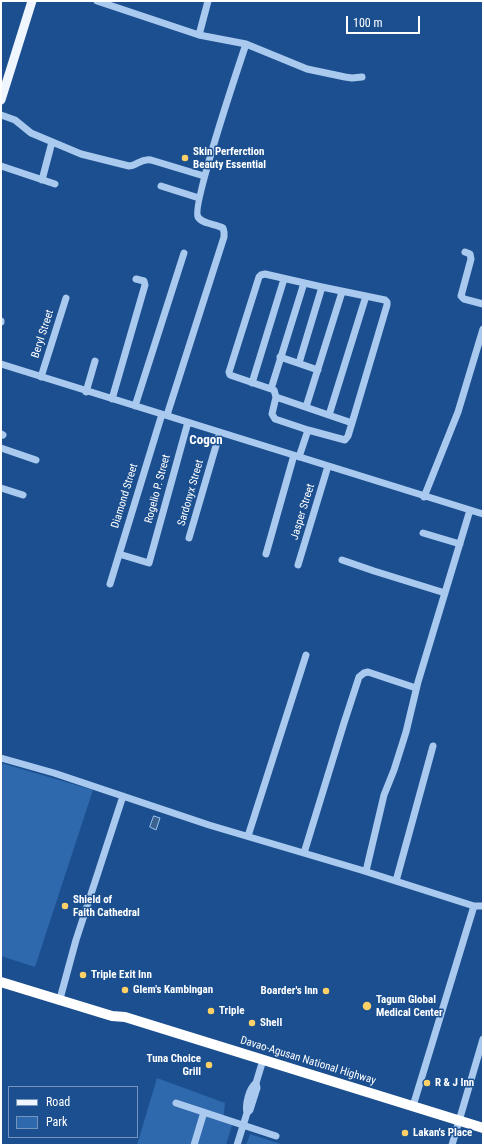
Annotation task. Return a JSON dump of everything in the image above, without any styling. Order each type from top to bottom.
[{"type":"highway","name":"Davao-Agusan National Highway","points":[[1,976],[41,992],[112,1016],[126,1017]]},
{"type":"highway","name":"Davao-Agusan National Highway","points":[[1,982],[41,992],[61,995],[113,1010],[126,1017],[483,1128]]},
{"type":"main road","points":[[1,100],[32,1]]},
{"type":"street","points":[[97,1],[199,34],[246,44],[307,69],[345,77],[362,77]]},
{"type":"street","points":[[199,34],[208,1]]},
{"type":"street","points":[[161,186],[199,198],[204,176],[246,44]]},
{"type":"street","points":[[1,115],[15,120],[28,132],[81,154],[114,163],[133,166],[143,160],[147,160],[204,176]]},
{"type":"street","points":[[42,180],[52,142]]},
{"type":"street","points":[[1,166],[55,184]]},
{"type":"street","name":"Diamond Street","points":[[110,584],[224,232],[220,226],[201,220],[197,217],[196,209],[199,198]]},
{"type":"street","points":[[464,252],[470,254],[471,259],[461,296],[464,299],[483,304]]},
{"type":"street","points":[[135,406],[184,253]]},
{"type":"street","points":[[262,274],[265,274],[304,283],[385,300],[387,305],[348,436],[344,440],[308,430],[273,417],[272,414],[276,397],[275,392],[232,377],[229,372],[259,277],[262,274]]},
{"type":"street","points":[[112,399],[146,285],[144,281],[136,279]]},
{"type":"street","points":[[252,383],[284,279]]},
{"type":"street","points":[[270,389],[304,283]]},
{"type":"street","points":[[299,363],[322,288]]},
{"type":"street","points":[[306,407],[342,292]]},
{"type":"street","points":[[329,415],[366,296]]},
{"type":"street","name":"Beryl Street","points":[[41,377],[66,298]]},
{"type":"street","points":[[424,496],[458,412],[483,329]]},
{"type":"street","points":[[280,357],[318,370]]},
{"type":"street","points":[[86,392],[95,361]]},
{"type":"street","points":[[1,364],[86,392],[188,422],[483,514]]},
{"type":"street","points":[[276,397],[352,423]]},
{"type":"street","name":"Rogelio P. Street","points":[[119,554],[150,563],[188,422]]},
{"type":"street","points":[[266,554],[297,456],[308,430]]},
{"type":"street","name":"Sardonyx Street","points":[[189,538],[220,432]]},
{"type":"street","points":[[1,448],[36,460]]},
{"type":"street","name":"Jasper Street","points":[[298,565],[328,466]]},
{"type":"street","points":[[1,488],[23,495]]},
{"type":"street","points":[[366,871],[384,795],[394,770],[408,725],[416,688],[470,510]]},
{"type":"street","points":[[423,533],[460,544]]},
{"type":"street","points":[[342,560],[445,593]]},
{"type":"street","points":[[248,836],[306,655]]},
{"type":"street","points":[[304,853],[359,677],[368,672],[416,688]]},
{"type":"street","points":[[396,881],[433,746]]},
{"type":"street","points":[[1,758],[54,773],[209,825],[366,871],[474,906],[483,906]]},
{"type":"street","points":[[61,995],[76,940],[123,796]]},
{"type":"street","points":[[413,1106],[474,906]]},
{"type":"street","points":[[452,1145],[483,1039]]},
{"type":"street","points":[[237,1145],[246,1113],[250,1110],[252,1087],[256,1083],[263,1060]]},
{"type":"street","points":[[176,1103],[276,1136]]},
{"type":"street","points":[[194,1145],[204,1112]]},
{"type":"green space","points":[[1,763],[93,790],[35,967],[1,956]]},
{"type":"green space","points":[[157,1078],[225,1103],[223,1122],[232,1125],[226,1145],[137,1145]]},
{"type":"green space","points":[[250,1134],[281,1144],[283,1145],[246,1145]]},
{"type":"shaded area","points":[[154,816],[160,818],[156,830],[150,827]]},
{"type":"place","name":"Skin Perferction Beauty Essential","points":[[185,158]]},
{"type":"place","name":"Shield of Faith Cathedral","points":[[65,906]]},
{"type":"place","name":"Triple Exit Inn","points":[[83,975]]},
{"type":"place","name":"Glem's Kambingan","points":[[125,990]]},
{"type":"place","name":"Boarder's Inn","points":[[326,991]]},
{"type":"place","name":"Tagum Global Medical Center","points":[[367,1006]]},
{"type":"place","name":"Triple","points":[[211,1011]]},
{"type":"place","name":"Shell","points":[[252,1023]]},
{"type":"place","name":"Tuna Choice Grill","points":[[209,1065]]},
{"type":"place","name":"R & J Inn","points":[[427,1083]]},
{"type":"place","name":"Lakan's Place","points":[[405,1133]]},
{"type":"district","name":"Cogon","points":[[206,441]]}]
